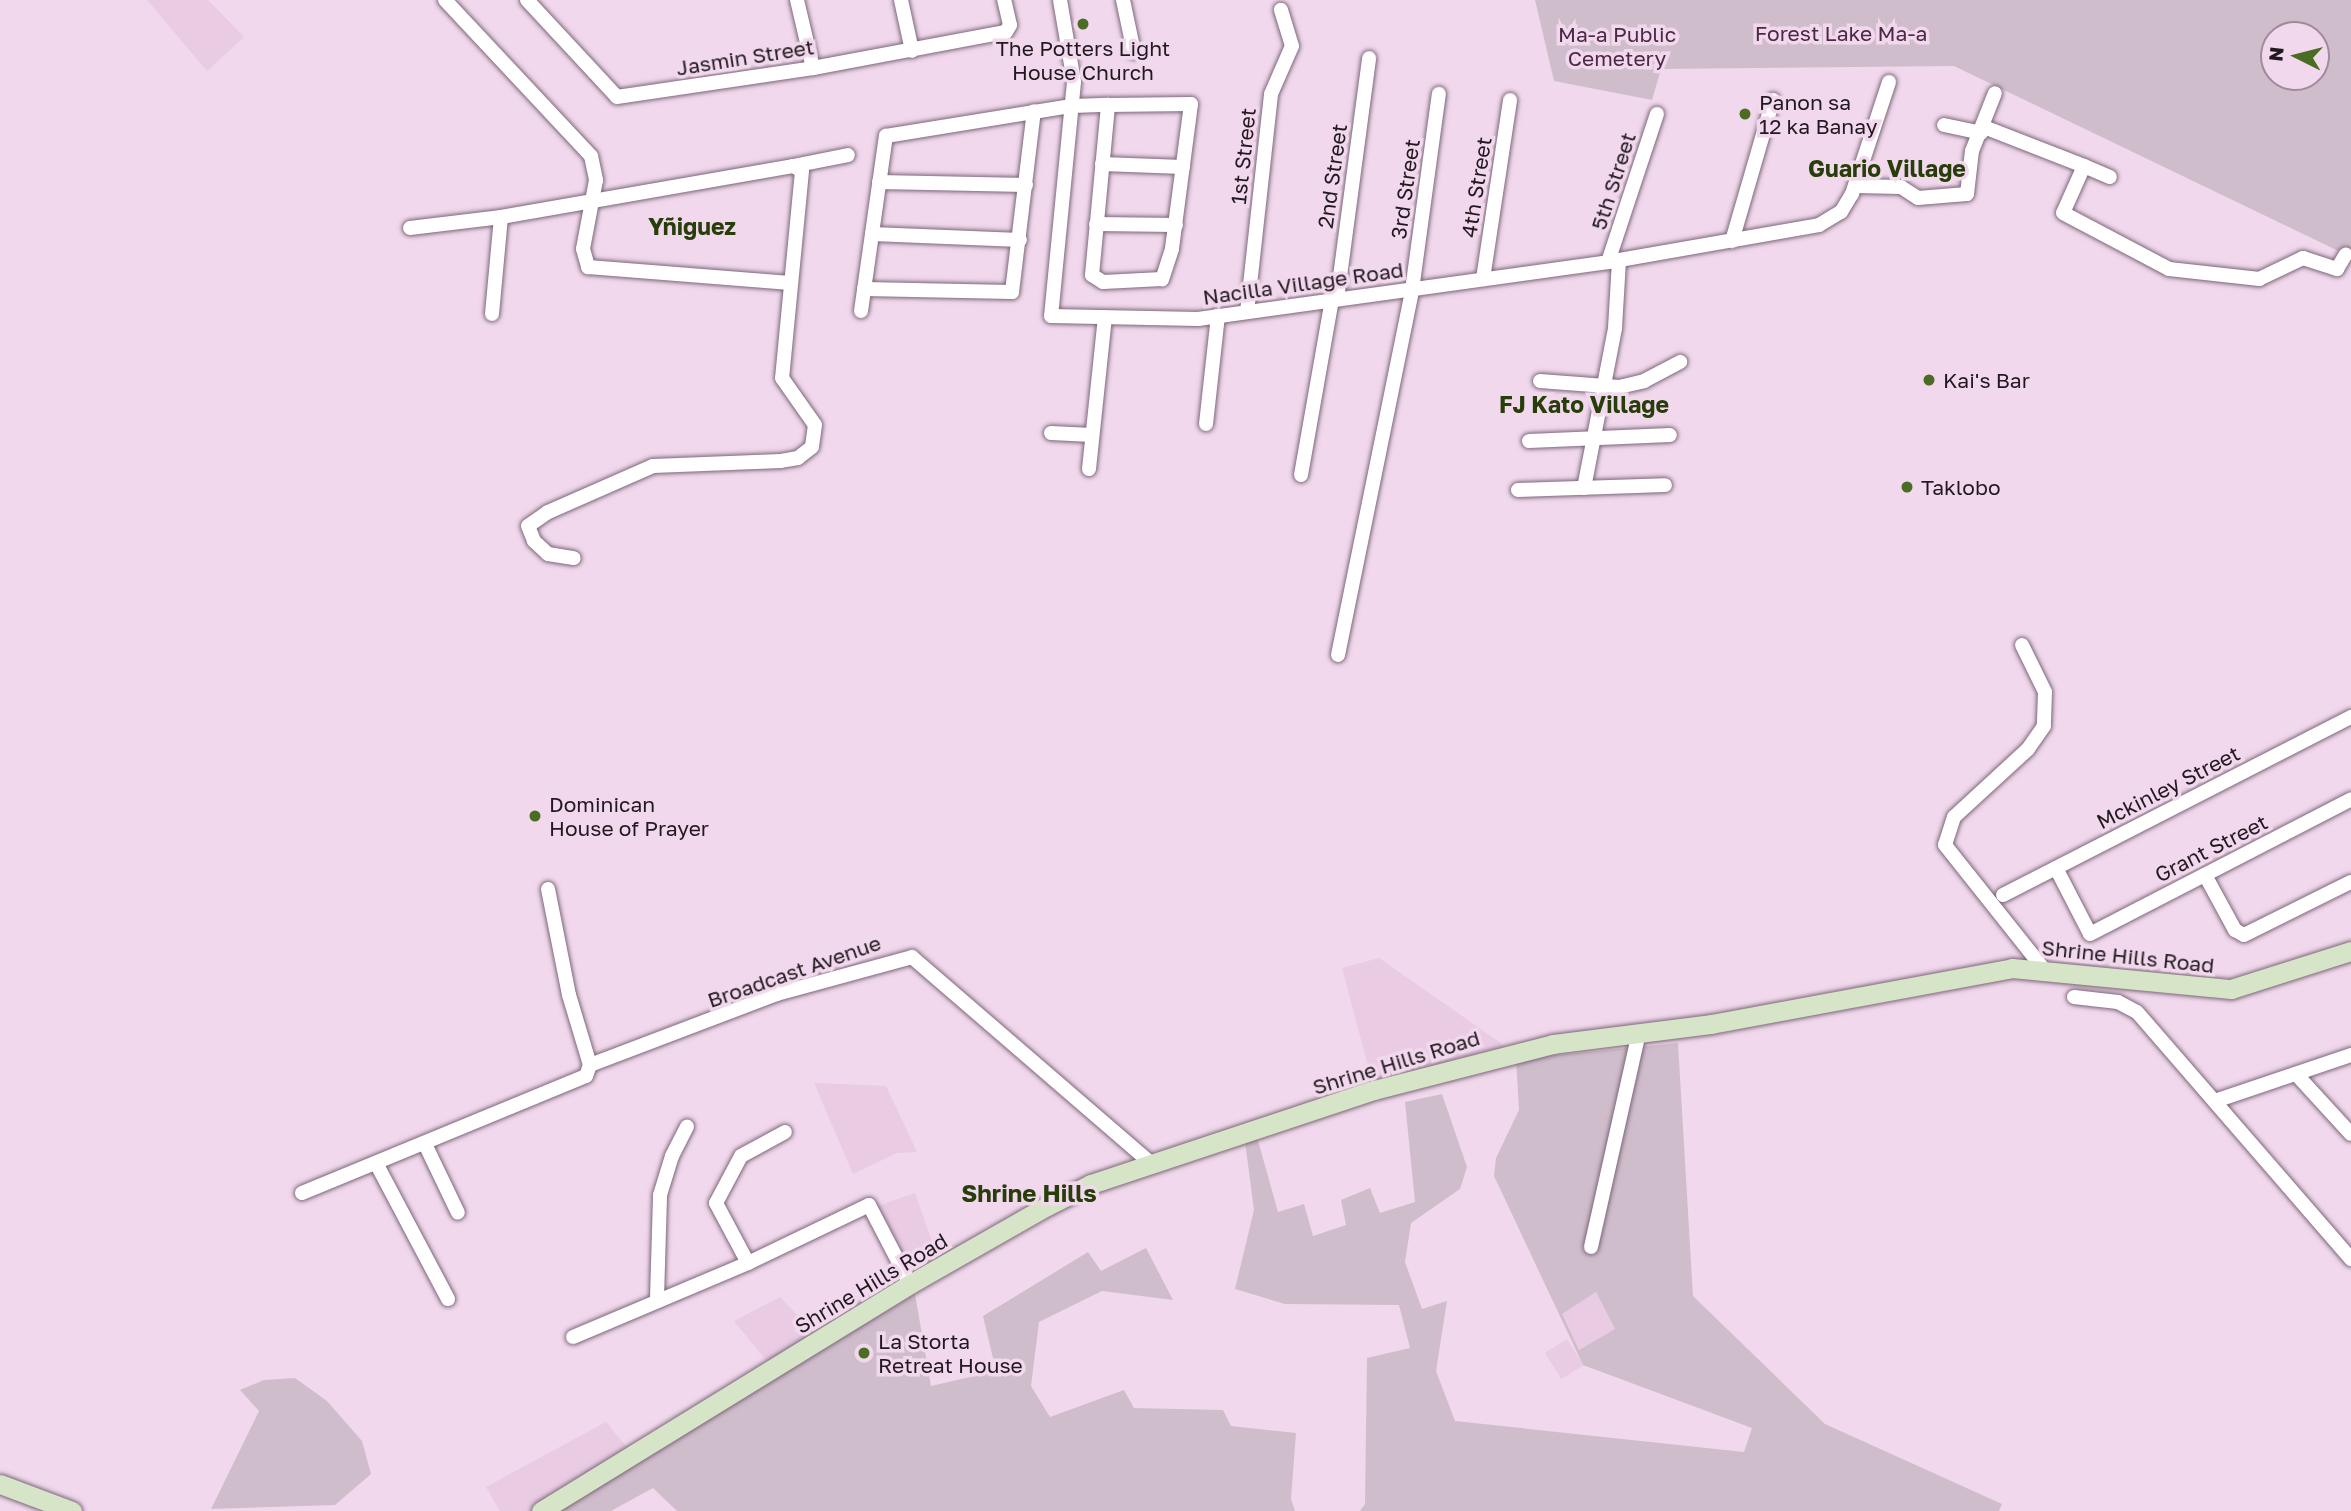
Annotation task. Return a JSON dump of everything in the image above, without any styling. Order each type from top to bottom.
[{"type":"street","points":[[445,0],[591,156],[596,180],[590,200],[583,249],[585,263],[593,270],[790,283]]},
{"type":"street","name":"Jasmin Street","points":[[527,0],[617,97],[813,68],[912,51],[1009,30],[1004,0]]},
{"type":"street","points":[[797,0],[813,68]]},
{"type":"street","points":[[901,0],[912,51]]},
{"type":"street","name":"Nacilla Village Road","points":[[1060,0],[1073,64],[1072,106],[1051,316],[1219,316],[1614,261],[1732,242],[1827,222],[1847,204],[1855,186],[1889,82]]},
{"type":"street","points":[[1123,0],[1134,52]]},
{"type":"street","name":"1st Street","points":[[1247,312],[1271,94],[1292,46],[1281,10]]},
{"type":"street","name":"2nd Street","points":[[1301,475],[1335,300],[1369,58]]},
{"type":"street","points":[[1855,186],[1901,187],[1918,198],[1967,194],[1970,163],[1995,93]]},
{"type":"street","name":"3rd Street","points":[[1338,655],[1412,289],[1439,94]]},
{"type":"street","name":"4th Street","points":[[1483,279],[1510,100]]},
{"type":"street","points":[[1732,242],[1773,100]]},
{"type":"street","points":[[861,311],[886,136],[1072,106],[1108,105],[1191,104],[1176,225],[1169,268],[1163,279],[1151,282],[1095,279],[1091,270],[1108,105]]},
{"type":"street","points":[[864,289],[1012,292],[1034,111]]},
{"type":"street","name":"5th Street","points":[[1584,488],[1605,386],[1614,261],[1657,114]]},
{"type":"street","points":[[1944,125],[1982,130],[2110,177]]},
{"type":"street","points":[[410,228],[501,217],[848,155]]},
{"type":"street","points":[[1102,163],[1183,167]]},
{"type":"street","points":[[574,558],[548,554],[534,541],[528,526],[548,512],[653,466],[781,461],[798,458],[812,447],[815,425],[782,378],[803,177],[793,166]]},
{"type":"street","points":[[2084,166],[2063,213],[2169,269],[2259,279],[2303,258],[2337,269],[2346,254]]},
{"type":"street","points":[[879,182],[1026,185]]},
{"type":"street","points":[[492,314],[501,217]]},
{"type":"street","points":[[1096,224],[1176,225]]},
{"type":"street","points":[[872,234],[1020,240]]},
{"type":"street","points":[[1206,424],[1219,316]]},
{"type":"street","points":[[1089,469],[1105,318]]},
{"type":"street","points":[[1541,381],[1605,386],[1631,385],[1681,362]]},
{"type":"street","points":[[1051,433],[1092,435]]},
{"type":"street","points":[[1529,441],[1670,435]]},
{"type":"street","points":[[1518,490],[1665,485]]},
{"type":"street","points":[[2022,645],[2045,692],[2044,726],[2028,750],[1954,817],[1945,845],[2043,968]]},
{"type":"street","name":"Mckinley Street","points":[[2003,895],[2351,717]]},
{"type":"street","name":"Grant Street","points":[[2056,868],[2090,934],[2351,799]]},
{"type":"street","points":[[2205,875],[2235,930],[2244,935],[2351,882]]},
{"type":"street","points":[[302,1194],[586,1076],[590,1065],[569,995],[548,889]]},
{"type":"street","name":"Shrine Hills Road","points":[[541,1511],[910,1284],[1058,1200],[1151,1163],[1446,1069],[1542,1046],[1711,1024],[2012,968],[2043,968],[2231,989],[2351,951]]},
{"type":"street","name":"Broadcast Avenue","points":[[590,1065],[777,994],[912,957],[1151,1163]]},
{"type":"street","points":[[2074,997],[2129,1006],[2351,1259]]},
{"type":"street","points":[[1591,1247],[1639,1032]]},
{"type":"street","points":[[2215,1101],[2351,1055]]},
{"type":"street","points":[[2296,1074],[2351,1134]]},
{"type":"street","points":[[657,1298],[660,1195],[672,1156],[687,1128]]},
{"type":"street","points":[[748,1263],[717,1214],[716,1203],[741,1156],[785,1132]]},
{"type":"street","points":[[425,1144],[458,1213]]},
{"type":"street","points":[[376,1163],[448,1299]]},
{"type":"street","points":[[573,1336],[657,1298],[748,1263],[869,1205],[910,1284]]},
{"type":"street","points":[[0,1484],[72,1511]]},
{"type":"shaded area","points":[[147,0],[208,0],[244,37],[207,71]]},
{"type":"shaded area","points":[[1379,958],[1505,1046],[1372,1081],[1342,968]]},
{"type":"shaded area","points":[[814,1083],[886,1086],[917,1152],[897,1153],[853,1174]]},
{"type":"shaded area","points":[[915,1193],[940,1264],[911,1281],[872,1208]]},
{"type":"shaded area","points":[[1596,1292],[1615,1329],[1579,1350],[1561,1314]]},
{"type":"shaded area","points":[[780,1297],[817,1336],[770,1365],[734,1321]]},
{"type":"shaded area","points":[[1567,1339],[1583,1365],[1561,1379],[1545,1353]]},
{"type":"shaded area","points":[[606,1422],[630,1451],[531,1511],[500,1511],[486,1487]]},
{"type":"green space","points":[[1535,0],[2351,0],[2351,257],[1954,66],[1661,69],[1652,100],[1554,81]]},
{"type":"green space","points":[[1678,1043],[1693,1296],[1825,1424],[2002,1504],[1999,1511],[1360,1511],[1365,1504],[1367,1358],[1410,1348],[1399,1305],[1285,1304],[1235,1289],[1254,1210],[1245,1142],[1257,1137],[1278,1212],[1304,1204],[1313,1236],[1346,1225],[1341,1200],[1370,1188],[1380,1213],[1415,1202],[1405,1102],[1442,1094],[1467,1167],[1460,1189],[1411,1223],[1405,1262],[1422,1309],[1447,1301],[1436,1371],[1455,1421],[1744,1452],[1752,1428],[1583,1365],[1494,1176],[1496,1158],[1519,1110],[1516,1059]],"holes":[[[1596,1292],[1615,1329],[1579,1350],[1562,1314]]]},
{"type":"green space","points":[[1146,1248],[1173,1300],[1102,1291],[1039,1322],[1031,1386],[1050,1417],[1124,1390],[1134,1408],[1223,1410],[1231,1426],[1296,1433],[1291,1499],[1295,1511],[677,1511],[653,1488],[611,1511],[553,1511],[915,1294],[931,1386],[996,1371],[983,1316],[1088,1252],[1101,1271]]},
{"type":"green space","points":[[295,1378],[327,1401],[362,1441],[371,1474],[335,1505],[211,1509],[259,1411],[240,1390],[264,1380]]},
{"type":"place","name":"The Potters Light House Church","points":[[1083,24]]},
{"type":"place","name":"Panon sa 12 ka Banay","points":[[1745,114]]},
{"type":"place","name":"Kai's Bar","points":[[1929,380]]},
{"type":"place","name":"Taklobo","points":[[1907,487]]},
{"type":"place","name":"Dominican House of Prayer","points":[[535,816]]},
{"type":"place","name":"La Storta Retreat House","points":[[864,1353]]},
{"type":"district","name":"Guario Village","points":[[1887,168]]},
{"type":"district","name":"Yñiguez","points":[[692,226]]},
{"type":"district","name":"FJ Kato Village","points":[[1584,404]]},
{"type":"district","name":"Shrine Hills","points":[[1029,1193]]},
{"type":"park label","name":"Forest Lake Ma-a","points":[[1841,33]]},
{"type":"park label","name":"Ma-a Public Cemetery","points":[[1617,46]]}]
